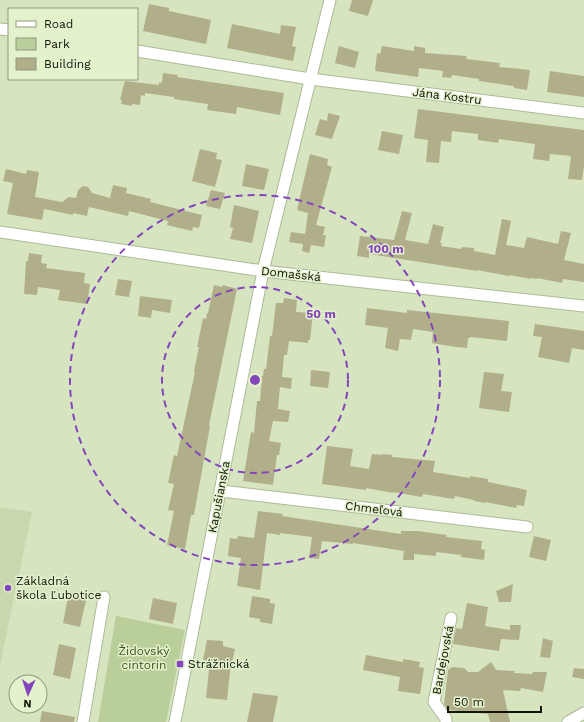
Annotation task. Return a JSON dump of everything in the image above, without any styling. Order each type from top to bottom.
[{"type":"street","points":[[263,271],[330,0]]},
{"type":"street","name":"Jána Kostru","points":[[138,51],[310,79],[584,113]]},
{"type":"street","name":"Domašská","points":[[0,232],[263,271],[584,306]]},
{"type":"street","name":"Kapušianska","points":[[175,722],[263,271]]},
{"type":"street","name":"Chmeľová","points":[[221,491],[527,527]]},
{"type":"street","points":[[83,722],[104,597]]},
{"type":"street","name":"Bardejovská","points":[[446,722],[434,702],[451,618]]},
{"type":"street","points":[[568,722],[584,713]]},
{"type":"shaded area","name":"Základná škola Ľubotice","points":[[0,507],[32,512],[0,665]]},
{"type":"green space","name":"Židovský cintorín","points":[[116,616],[185,630],[166,722],[98,722]]},
{"type":"building","points":[[352,0],[373,0],[368,16],[349,11]]},
{"type":"building","points":[[149,4],[169,8],[169,11],[211,20],[206,44],[143,31]]},
{"type":"building","points":[[232,24],[280,34],[281,25],[296,27],[292,46],[296,47],[293,61],[227,48]]},
{"type":"building","points":[[339,46],[359,52],[355,68],[335,63]]},
{"type":"building","points":[[382,46],[414,51],[414,46],[425,48],[425,53],[467,56],[466,59],[500,63],[499,67],[530,70],[527,90],[514,88],[514,86],[479,81],[479,79],[452,75],[451,78],[442,77],[443,71],[419,68],[418,77],[375,71],[377,53],[380,54]]},
{"type":"building","points":[[550,71],[584,76],[584,97],[547,92]]},
{"type":"building","points":[[163,73],[178,75],[177,77],[284,93],[280,115],[237,107],[236,114],[207,110],[208,104],[145,93],[145,96],[141,95],[140,105],[132,104],[132,106],[121,104],[122,100],[120,100],[125,81],[159,85],[159,82],[162,83]]},
{"type":"building","points":[[418,109],[584,130],[584,166],[582,180],[568,179],[571,156],[550,154],[549,161],[533,159],[535,144],[499,139],[498,143],[478,140],[478,134],[452,131],[451,142],[441,141],[439,163],[426,162],[428,140],[414,138]]},
{"type":"building","points":[[328,113],[340,116],[332,139],[315,135],[320,119],[327,121]]},
{"type":"building","points":[[382,131],[403,135],[399,154],[378,150]]},
{"type":"building","points":[[200,149],[217,153],[216,159],[222,160],[215,187],[192,181]]},
{"type":"building","points":[[310,154],[328,159],[327,165],[332,167],[316,225],[325,227],[323,235],[326,235],[324,247],[311,245],[309,253],[302,251],[303,244],[289,242],[291,232],[305,234],[308,213],[297,210]]},
{"type":"building","points":[[246,164],[269,169],[264,190],[242,186]]},
{"type":"building","points":[[6,169],[26,174],[27,170],[39,172],[35,197],[62,202],[69,197],[76,198],[78,190],[83,186],[88,187],[92,193],[110,198],[113,185],[127,188],[126,193],[151,199],[150,202],[202,215],[199,228],[193,227],[192,231],[167,225],[168,221],[129,211],[128,216],[89,207],[87,216],[73,213],[73,215],[44,209],[42,220],[7,214],[13,183],[3,181]]},
{"type":"building","points":[[211,190],[225,193],[220,209],[206,206]]},
{"type":"building","points":[[234,205],[259,211],[252,243],[230,239],[233,228],[230,227]]},
{"type":"building","points":[[402,211],[412,213],[405,240],[428,244],[433,224],[444,227],[440,243],[442,243],[441,246],[461,249],[462,247],[474,248],[474,251],[495,255],[502,219],[511,221],[506,245],[524,248],[527,237],[558,244],[561,231],[571,233],[564,260],[584,264],[584,282],[563,279],[562,283],[537,278],[531,279],[509,276],[369,254],[369,258],[357,256],[360,236],[394,240]]},
{"type":"building","points":[[29,253],[42,255],[41,263],[47,264],[46,268],[85,273],[84,283],[90,284],[87,304],[58,300],[60,290],[38,287],[37,295],[24,294],[26,261],[28,261]]},
{"type":"building","points":[[118,279],[132,281],[129,297],[115,295]]},
{"type":"building","points":[[214,285],[222,287],[223,285],[237,289],[209,425],[194,515],[191,515],[185,549],[167,545],[174,511],[168,510],[174,484],[168,483],[174,455],[177,456],[195,372],[199,347],[197,347],[203,318],[206,319],[208,313]]},
{"type":"building","points":[[140,296],[172,300],[170,313],[152,310],[151,318],[138,316]]},
{"type":"building","points":[[284,298],[297,300],[296,312],[313,313],[310,340],[308,340],[308,343],[289,341],[287,355],[284,355],[282,377],[292,378],[291,389],[280,387],[278,409],[290,411],[288,422],[273,421],[269,441],[281,443],[279,455],[277,455],[273,485],[243,481],[251,432],[254,433],[257,401],[260,401],[262,376],[264,369],[266,369],[276,303],[283,303]]},
{"type":"building","points":[[367,308],[407,313],[407,310],[509,321],[507,341],[470,337],[468,338],[467,348],[456,347],[432,343],[433,332],[413,329],[411,340],[400,339],[398,351],[385,348],[388,328],[365,325]]},
{"type":"building","points":[[535,324],[584,331],[584,350],[572,348],[569,363],[538,357],[542,337],[533,336]]},
{"type":"building","points":[[311,370],[330,372],[328,388],[310,386]]},
{"type":"building","points":[[484,372],[504,374],[501,391],[512,392],[509,412],[479,408]]},
{"type":"building","points":[[327,446],[353,449],[350,466],[369,469],[372,454],[392,455],[392,457],[435,461],[433,472],[470,478],[470,476],[488,479],[488,482],[527,490],[524,506],[517,505],[516,508],[474,501],[455,496],[454,499],[423,494],[422,497],[366,488],[366,490],[322,484]]},
{"type":"building","points":[[258,511],[401,534],[401,531],[417,531],[447,535],[446,537],[482,541],[481,549],[485,550],[484,560],[436,552],[436,556],[414,554],[414,560],[403,560],[404,551],[353,543],[322,541],[319,559],[309,558],[312,537],[267,533],[260,590],[237,586],[241,558],[228,556],[230,538],[237,539],[238,536],[254,538]]},
{"type":"building","points":[[534,536],[551,540],[546,561],[529,557]]},
{"type":"building","points":[[513,584],[511,602],[499,602],[496,591]]},
{"type":"building","points":[[69,592],[87,596],[80,627],[63,623]]},
{"type":"building","points":[[252,596],[270,599],[270,603],[275,604],[272,624],[260,622],[260,619],[249,617]]},
{"type":"building","points":[[153,598],[177,603],[173,624],[149,619]]},
{"type":"building","points":[[467,603],[488,607],[485,626],[510,630],[510,625],[521,625],[519,640],[501,639],[499,651],[453,644],[456,628],[462,629]]},
{"type":"building","points":[[543,638],[553,641],[550,658],[540,657]]},
{"type":"building","points":[[207,640],[223,641],[223,646],[235,649],[231,662],[227,700],[206,698],[210,661],[203,660]]},
{"type":"building","points":[[59,644],[76,648],[70,679],[53,675]]},
{"type":"building","points":[[366,655],[403,662],[403,659],[420,662],[419,667],[424,668],[420,694],[398,691],[400,677],[363,670]]},
{"type":"building","points":[[491,662],[496,670],[532,674],[533,672],[547,672],[543,692],[521,688],[520,691],[503,690],[510,722],[490,722],[488,714],[448,710],[444,704],[448,670],[452,667],[464,668],[468,672],[478,672]]},
{"type":"building","points":[[574,668],[584,669],[584,679],[572,677]]},
{"type":"building","points":[[253,693],[278,696],[273,722],[247,722]]},
{"type":"building","points":[[48,712],[75,717],[74,722],[40,722],[41,714],[48,714]]},
{"type":"place","name":"Základná škola Ľubotice","points":[[8,588]]},
{"type":"place","name":"Strážnická","points":[[180,664]]}]
